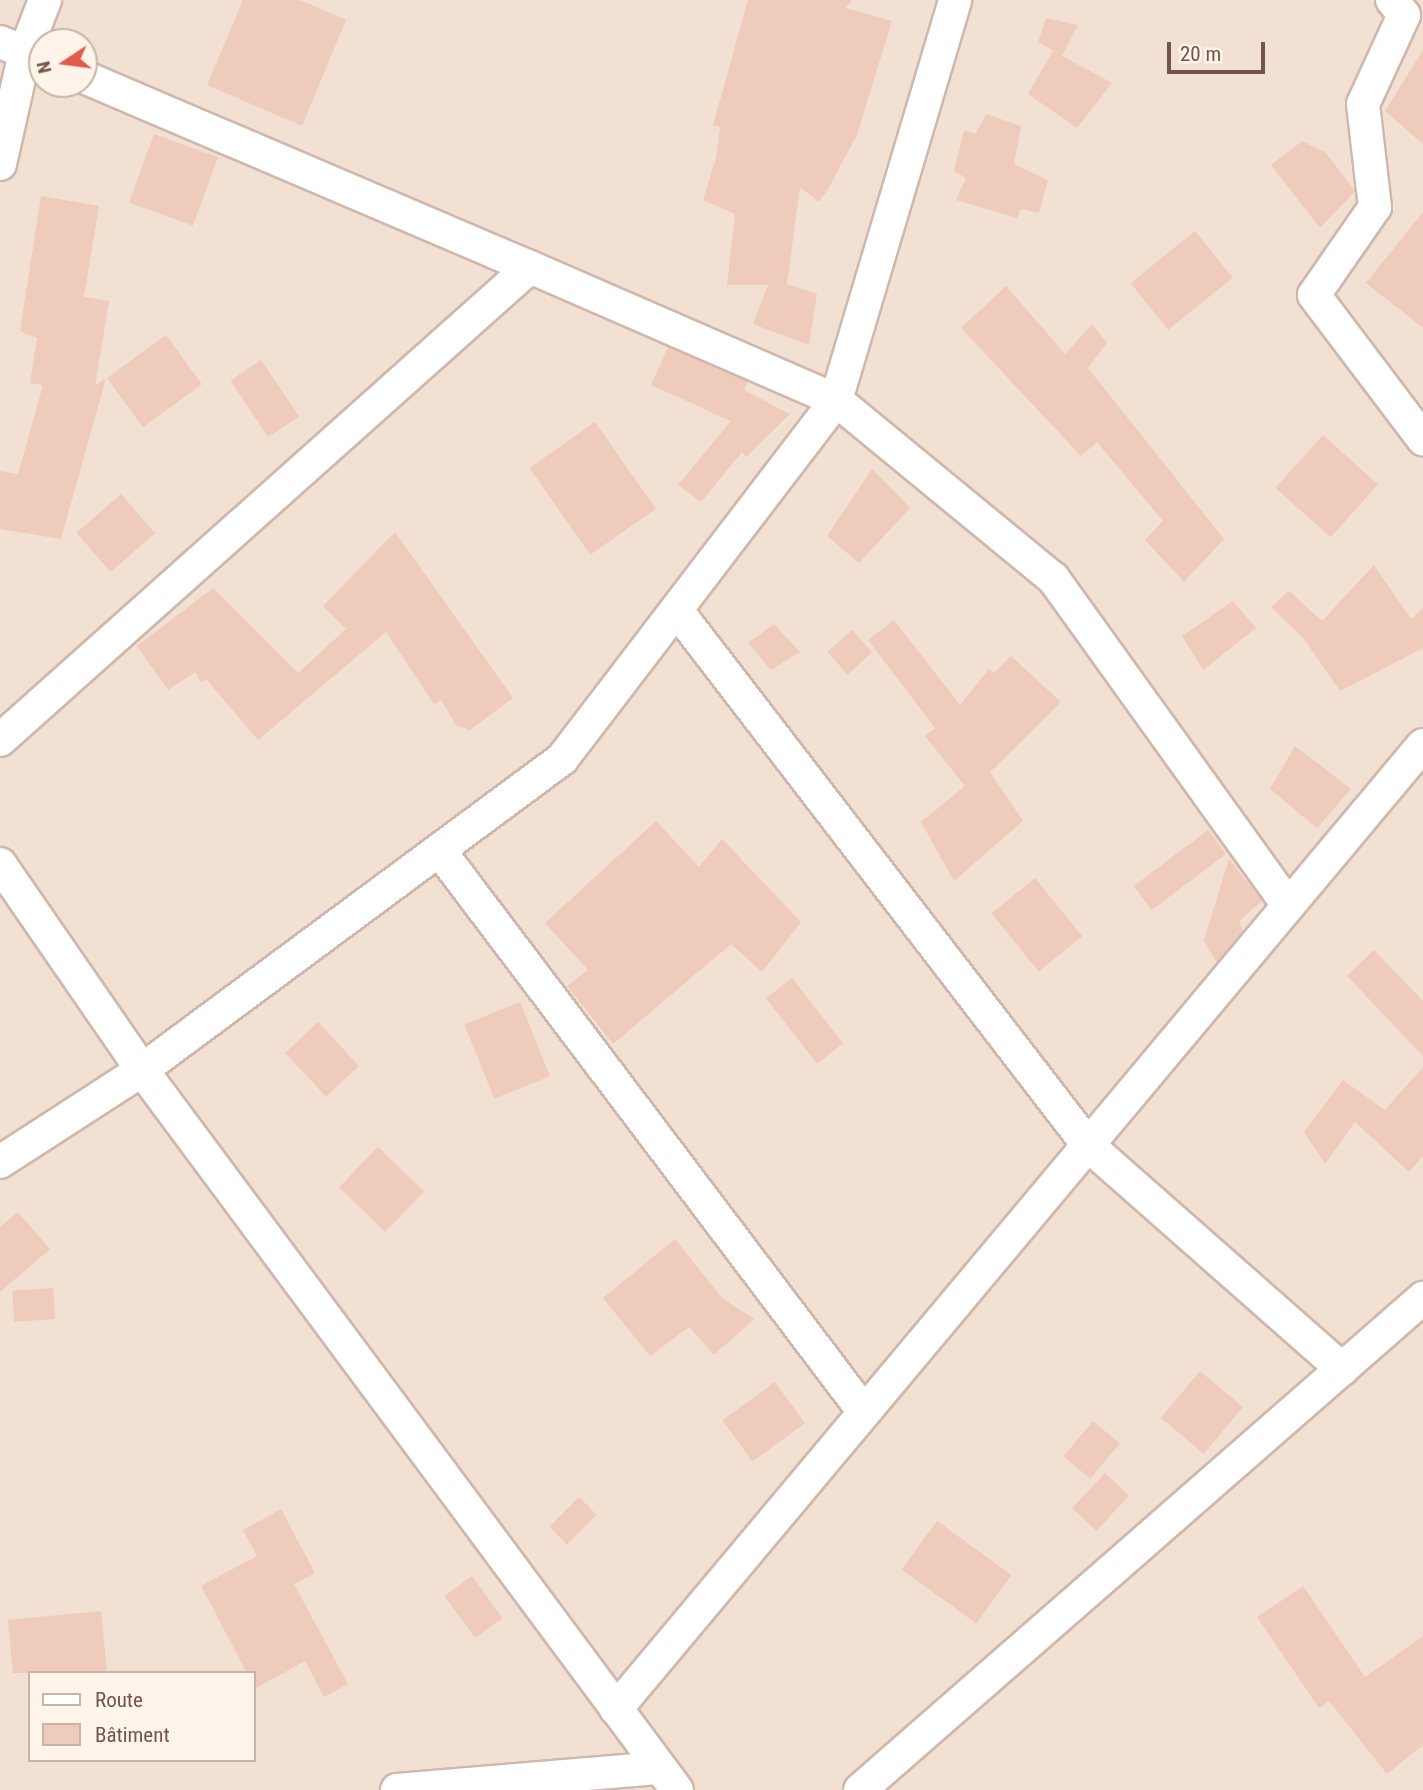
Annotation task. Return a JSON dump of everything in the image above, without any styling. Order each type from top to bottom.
[{"type":"street","points":[[0,164],[22,51],[45,0]]},
{"type":"street","points":[[0,1162],[142,1070],[562,759],[678,612],[836,400],[956,0]]},
{"type":"street","points":[[1406,16],[1363,104],[1375,207],[1314,295],[1423,439]]},
{"type":"street","points":[[98,83],[836,400],[1053,578],[1288,905]]},
{"type":"street","points":[[0,740],[530,267]]},
{"type":"street","points":[[678,612],[1088,1145],[1342,1369]]},
{"type":"street","points":[[616,1709],[1423,745]]},
{"type":"street","points":[[439,850],[864,1412]]},
{"type":"street","points":[[0,864],[142,1070],[668,1779]]},
{"type":"street","points":[[860,1790],[1423,1298]]},
{"type":"street","points":[[397,1790],[668,1779]]},
{"type":"shaded area","points":[[0,0],[1423,0],[1423,1790],[0,1790]]},
{"type":"building","points":[[243,0],[300,0],[346,20],[302,126],[207,85]]},
{"type":"building","points":[[748,0],[852,0],[846,8],[892,21],[857,135],[828,189],[819,202],[800,187],[787,284],[817,294],[809,345],[753,324],[768,285],[727,285],[735,214],[703,200],[716,158],[720,127],[713,125]]},
{"type":"building","points":[[1046,18],[1078,25],[1062,56],[1038,42]]},
{"type":"building","points":[[1423,50],[1423,144],[1385,111]]},
{"type":"building","points":[[1053,51],[1112,83],[1077,128],[1028,94]]},
{"type":"building","points":[[986,114],[1021,126],[1014,164],[1048,180],[1039,213],[1021,209],[1017,218],[956,200],[966,178],[954,171],[964,131],[976,133]]},
{"type":"building","points":[[154,134],[218,157],[193,226],[129,203]]},
{"type":"building","points":[[1302,141],[1326,153],[1355,191],[1320,228],[1271,165]]},
{"type":"building","points":[[41,196],[99,206],[84,297],[109,301],[95,386],[106,378],[61,539],[0,529],[0,471],[18,474],[43,385],[30,383],[37,338],[20,331]]},
{"type":"building","points":[[1423,212],[1423,328],[1366,283]]},
{"type":"building","points":[[1195,231],[1233,278],[1168,330],[1130,283]]},
{"type":"building","points":[[1006,286],[1065,354],[1092,324],[1107,343],[1088,368],[1224,539],[1184,582],[1145,540],[1163,521],[1097,442],[1081,456],[961,328]]},
{"type":"building","points":[[166,335],[202,384],[143,427],[107,378]]},
{"type":"building","points":[[668,347],[748,382],[744,390],[790,414],[746,457],[742,452],[701,502],[678,485],[731,421],[651,385]]},
{"type":"building","points":[[261,360],[299,416],[268,437],[230,381]]},
{"type":"building","points":[[595,422],[656,509],[590,555],[529,468]]},
{"type":"building","points":[[1323,435],[1378,485],[1330,537],[1275,488]]},
{"type":"building","points":[[872,469],[910,508],[859,563],[827,536]]},
{"type":"building","points":[[121,494],[155,533],[111,572],[76,533]]},
{"type":"building","points":[[395,532],[513,698],[470,730],[456,725],[441,700],[434,704],[386,632],[258,740],[206,679],[201,682],[195,672],[168,690],[137,646],[213,588],[298,673],[346,629],[323,606]]},
{"type":"building","points":[[1374,565],[1411,619],[1423,608],[1423,648],[1340,691],[1304,639],[1271,607],[1289,591],[1322,621]]},
{"type":"building","points":[[1233,601],[1256,628],[1203,670],[1182,636]]},
{"type":"building","points":[[894,620],[960,705],[989,669],[994,673],[1011,656],[1061,702],[990,772],[1023,821],[954,881],[921,822],[965,786],[925,736],[935,728],[868,640]]},
{"type":"building","points":[[774,624],[800,652],[771,670],[748,643]]},
{"type":"building","points":[[852,630],[872,652],[848,674],[827,652]]},
{"type":"building","points":[[1295,746],[1351,789],[1317,828],[1270,789]]},
{"type":"building","points":[[656,821],[699,867],[722,839],[801,922],[762,972],[731,944],[613,1044],[567,986],[588,970],[545,923]]},
{"type":"building","points":[[1208,830],[1226,854],[1152,910],[1134,886]]},
{"type":"building","points":[[1229,859],[1262,901],[1239,921],[1243,931],[1217,963],[1204,940]]},
{"type":"building","points":[[1035,878],[1082,936],[1039,972],[991,913]]},
{"type":"building","points":[[1374,950],[1423,1001],[1423,1056],[1347,976]]},
{"type":"building","points":[[792,978],[843,1043],[817,1064],[766,998]]},
{"type":"building","points":[[520,1002],[550,1076],[494,1099],[464,1024]]},
{"type":"building","points":[[318,1022],[359,1066],[326,1097],[285,1053]]},
{"type":"building","points":[[1423,1067],[1423,1156],[1409,1172],[1355,1122],[1325,1164],[1304,1132],[1343,1080],[1385,1110]]},
{"type":"building","points":[[378,1147],[424,1191],[385,1232],[339,1187]]},
{"type":"building","points":[[18,1212],[50,1249],[0,1292],[0,1227]]},
{"type":"building","points":[[675,1239],[722,1298],[754,1319],[714,1355],[689,1327],[650,1356],[603,1298]]},
{"type":"building","points":[[53,1288],[55,1319],[14,1322],[12,1291]]},
{"type":"building","points":[[1200,1371],[1243,1407],[1204,1454],[1161,1418]]},
{"type":"building","points":[[775,1382],[805,1423],[752,1461],[722,1420]]},
{"type":"building","points":[[1093,1421],[1120,1443],[1090,1479],[1063,1456]]},
{"type":"building","points":[[1105,1473],[1129,1496],[1096,1531],[1072,1508]]},
{"type":"building","points":[[579,1497],[597,1515],[567,1544],[549,1527]]},
{"type":"building","points":[[281,1509],[315,1573],[294,1584],[348,1684],[324,1697],[305,1661],[256,1688],[256,1671],[246,1671],[201,1586],[257,1556],[243,1530]]},
{"type":"building","points":[[937,1521],[1011,1575],[976,1624],[902,1570]]},
{"type":"building","points":[[472,1576],[503,1618],[475,1638],[444,1596]]},
{"type":"building","points":[[1303,1586],[1365,1677],[1423,1636],[1423,1745],[1387,1774],[1329,1701],[1319,1708],[1257,1617]]},
{"type":"building","points":[[101,1611],[107,1671],[13,1673],[8,1620]]}]
